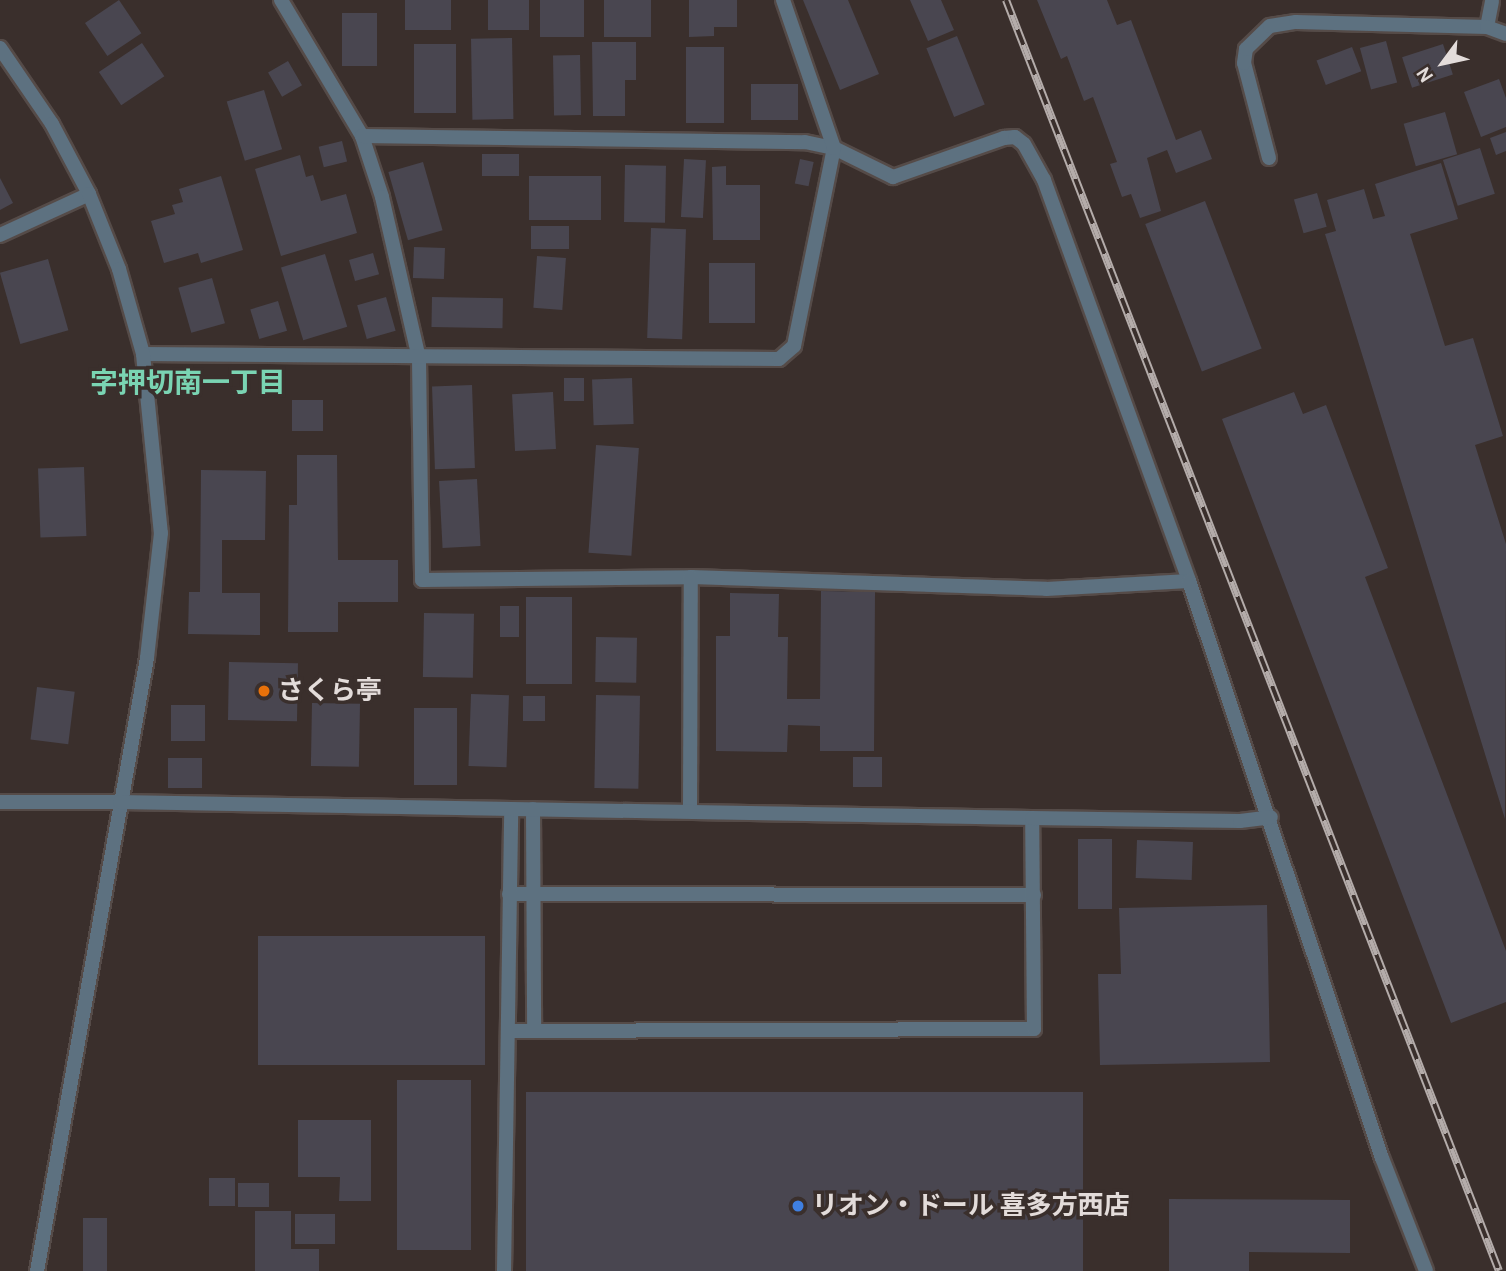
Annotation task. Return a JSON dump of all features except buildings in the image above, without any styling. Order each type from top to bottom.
[{"type":"street","points":[[281,0],[362,136],[382,197],[419,359],[422,580],[691,577],[1046,589],[1189,581]]},
{"type":"street","points":[[143,354],[419,359],[779,359],[794,346],[834,148],[783,0]]},
{"type":"street","points":[[1487,27],[1492,1]]},
{"type":"street","points":[[1269,158],[1244,62],[1246,49],[1270,26],[1296,22],[1487,27],[1506,34]]},
{"type":"street","points":[[0,48],[52,124],[89,194],[119,269],[143,354],[160,533],[147,657],[37,1271]]},
{"type":"street","points":[[362,136],[805,142],[834,148],[893,177],[1004,138],[1015,137],[1024,144],[1044,180],[1189,581],[1382,1158],[1426,1271]]},
{"type":"street","points":[[0,234],[89,194]]},
{"type":"street","points":[[690,809],[691,577]]},
{"type":"street","points":[[0,802],[511,810],[690,809],[1241,821],[1270,817]]},
{"type":"street","points":[[533,809],[534,1031]]},
{"type":"street","points":[[504,1271],[511,810]]},
{"type":"street","points":[[508,1031],[1034,1029],[1032,818]]},
{"type":"street","points":[[509,894],[1034,895]]},
{"type":"railway","points":[[1006,0],[1499,1271]]},
{"type":"place","name":"さくら亭","points":[[264,691]]},
{"type":"place","name":"リオン・ドール 喜多方西店","points":[[798,1206]]},
{"type":"district","name":"字押切南一丁目","points":[[188,382]]}]
